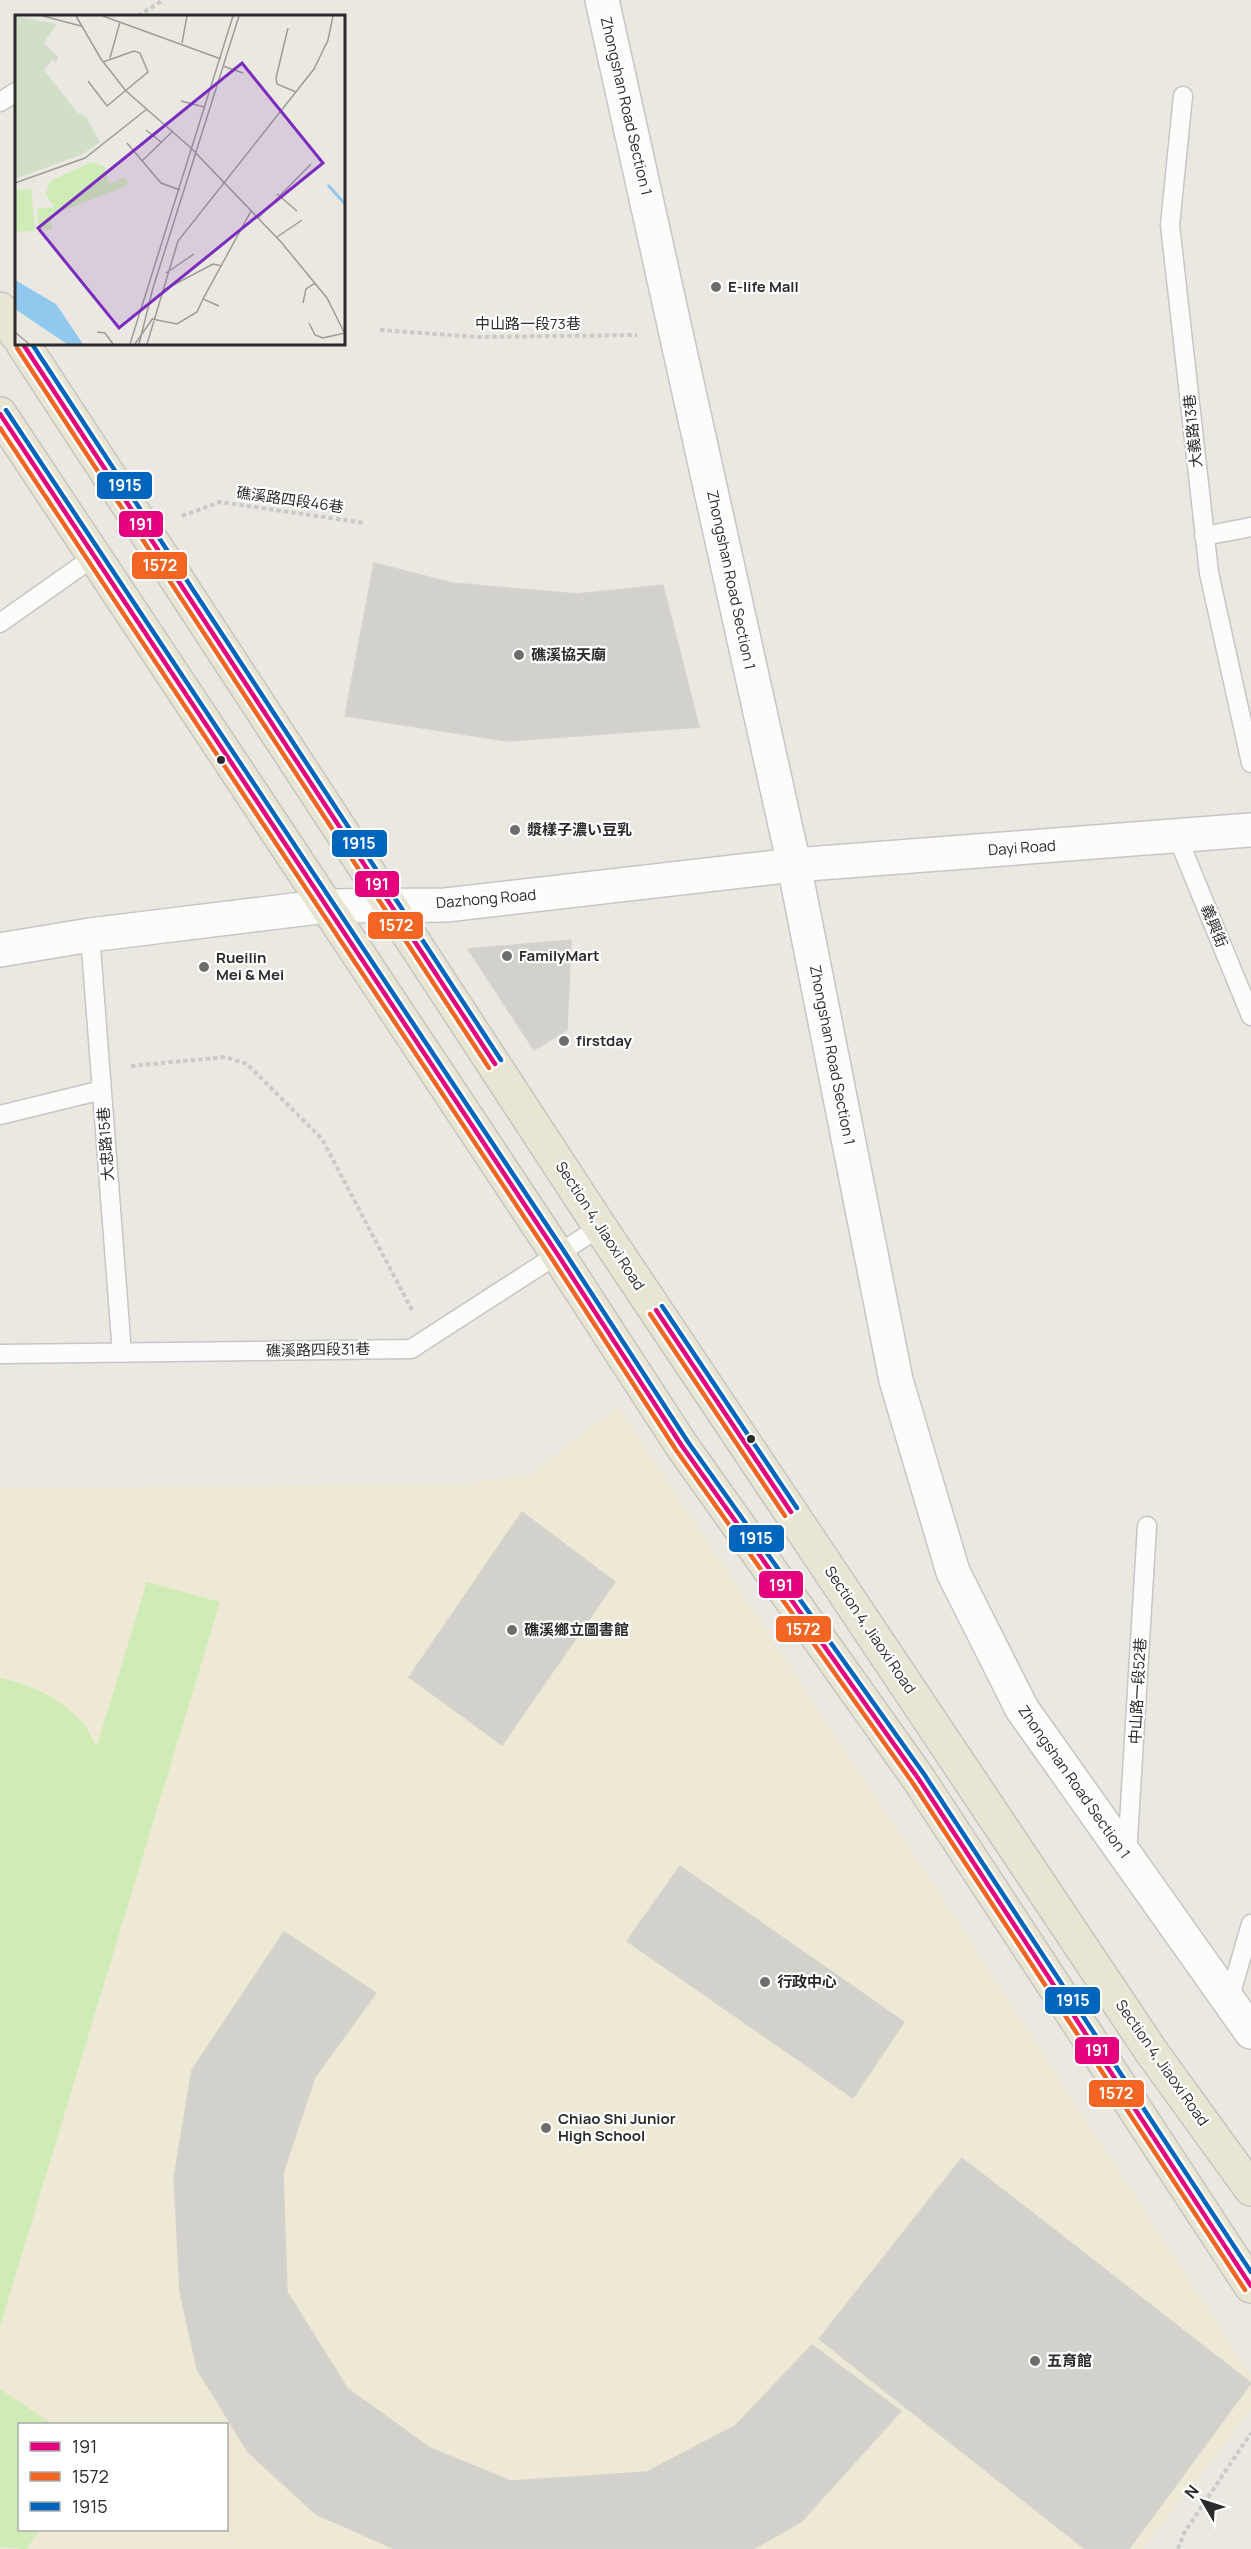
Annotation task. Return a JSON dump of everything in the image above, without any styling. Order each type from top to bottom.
[{"type":"main road","points":[[0,309],[15,332]]},
{"type":"main road","name":"Section 4, Jiaoxi Road","points":[[24,345],[600,1227],[1151,2050],[1251,2189]]},
{"type":"main road","points":[[0,414],[558,1255],[682,1446],[918,1778],[1251,2286]]},
{"type":"street","name":"Zhongshan Road Section 1","points":[[602,0],[794,865],[896,1380],[953,1572],[1022,1709],[1251,2032]]},
{"type":"street","name":"Dayi Road","points":[[794,865],[1251,830]]},
{"type":"street","name":"Dazhong Road","points":[[0,950],[90,935],[327,906],[446,905],[794,865]]},
{"type":"lane","points":[[0,102],[15,93]]},
{"type":"lane","name":"大義路13巷","points":[[1183,96],[1170,225],[1209,573],[1251,763]]},
{"type":"lane","points":[[1204,536],[1251,527]]},
{"type":"lane","points":[[0,623],[95,556]]},
{"type":"lane","name":"義興街","points":[[1177,836],[1251,1016]]},
{"type":"lane","name":"大忠路15巷","points":[[90,935],[122,1353]]},
{"type":"lane","points":[[0,1115],[102,1090]]},
{"type":"lane","name":"礁溪路四段31巷","points":[[0,1354],[411,1349],[600,1227]]},
{"type":"lane","name":"中山路一段52巷","points":[[1127,1857],[1148,1526]]},
{"type":"lane","points":[[1228,2000],[1251,1924]]},
{"type":"path","points":[[140,15],[163,0]]},
{"type":"path","name":"中山路一段73巷","points":[[380,330],[478,337],[676,334]]},
{"type":"path","name":"礁溪路四段46巷","points":[[144,529],[220,502],[365,523]]},
{"type":"path","points":[[101,1069],[226,1057],[247,1064],[322,1139],[427,1339]]},
{"type":"path","points":[[1178,2549],[1184,2534],[1251,2433]]},
{"type":"shaded area","name":"Chiao Shi Junior High School","points":[[618,1406],[932,1881],[1251,2375],[1251,2411],[1143,2549],[0,2549],[0,1488],[454,1485],[531,1474]]},
{"type":"green space","points":[[147,1582],[220,1602],[0,2326],[0,1678],[34,1688],[64,1706],[82,1722],[97,1746]]},
{"type":"green space","points":[[0,2389],[51,2423],[18,2423],[18,2531],[39,2531],[26,2549],[0,2547]]},
{"type":"building","name":"礁溪協天廟","points":[[374,563],[452,583],[577,594],[663,585],[699,727],[507,741],[345,716]]},
{"type":"building","points":[[571,940],[567,1030],[534,1050],[468,949]]},
{"type":"building","name":"礁溪鄉立圖書館","points":[[522,1512],[615,1582],[502,1745],[409,1677]]},
{"type":"building","name":"行政中心","points":[[680,1866],[904,2022],[853,2098],[627,1941]]},
{"type":"building","points":[[284,1932],[376,1993],[315,2077],[283,2173],[287,2292],[347,2388],[430,2448],[511,2481],[647,2472],[735,2426],[812,2345],[901,2411],[801,2522],[753,2549],[395,2549],[316,2514],[248,2452],[197,2369],[180,2292],[174,2178],[192,2070]]},
{"type":"building","name":"五育館","points":[[962,2158],[1251,2383],[1129,2549],[1085,2549],[819,2339]]},
{"type":"transit line","name":"191","points":[[24,345],[495,1064]]},
{"type":"transit line","name":"1915","points":[[33,345],[501,1060]]},
{"type":"transit line","name":"1572","points":[[17,348],[489,1068]]},
{"type":"transit line","name":"1915","points":[[6,410],[564,1251],[688,1442],[924,1774],[1251,2272]]},
{"type":"transit line","name":"191","points":[[0,414],[558,1255],[682,1446],[918,1778],[1251,2286]]},
{"type":"transit line","name":"1572","points":[[0,428],[552,1259],[676,1450],[912,1782],[1245,2290]]},
{"type":"transit line","name":"1915","points":[[662,1306],[797,1508]]},
{"type":"transit line","name":"191","points":[[656,1310],[791,1512]]},
{"type":"transit line","name":"1572","points":[[650,1314],[785,1516]]},
{"type":"place","name":"E-life Mall","points":[[716,287]]},
{"type":"place","name":"礁溪協天廟","points":[[519,655]]},
{"type":"place","name":"漿樣子濃い豆乳","points":[[515,830]]},
{"type":"place","name":"FamilyMart","points":[[507,956]]},
{"type":"place","name":"Rueilin Mei & Mei","points":[[204,967]]},
{"type":"place","name":"firstday","points":[[564,1041]]},
{"type":"place","name":"礁溪鄉立圖書館","points":[[512,1630]]},
{"type":"place","name":"行政中心","points":[[765,1982]]},
{"type":"place","name":"Chiao Shi Junior High School","points":[[546,2128]]},
{"type":"place","name":"五育館","points":[[1035,2361]]}]
